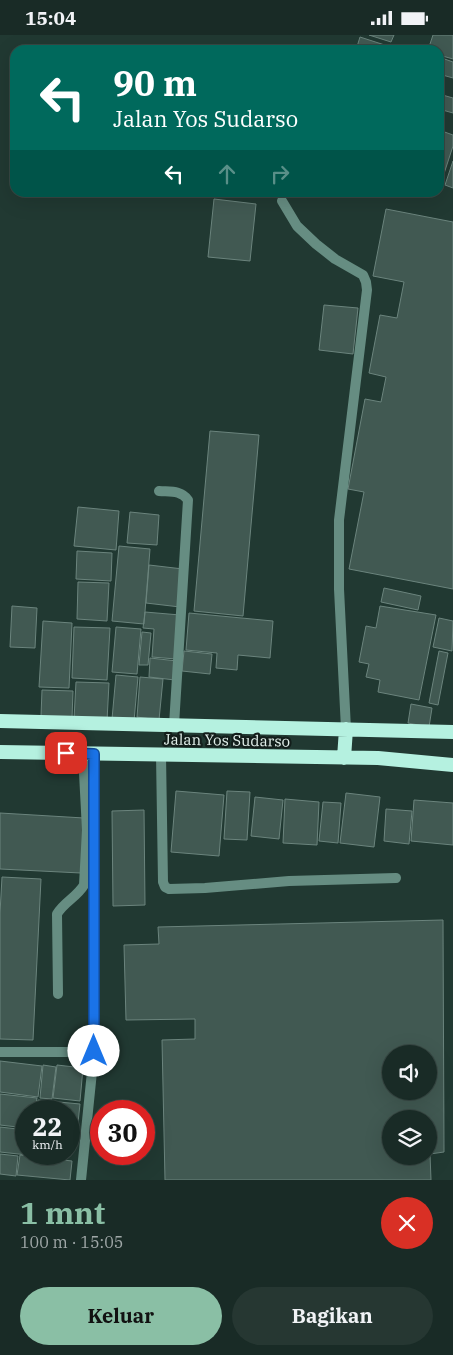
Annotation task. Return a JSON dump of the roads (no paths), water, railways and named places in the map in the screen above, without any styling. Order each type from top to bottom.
[{"type":"highway","name":"Jalan Yos Sudarso","points":[[0,721],[453,731]]},
{"type":"highway","points":[[344,758],[346,729]]},
{"type":"highway","name":"Jalan Yos Sudarso","points":[[0,752],[378,758],[453,765]]},
{"type":"street","points":[[282,201],[297,226],[316,244],[335,259],[362,275],[366,282],[367,290],[339,520],[339,589],[346,729]]},
{"type":"street","points":[[159,491],[179,492],[188,500],[174,725]]},
{"type":"street","points":[[58,994],[58,914],[61,907],[80,892],[84,885],[88,830],[89,754]]},
{"type":"street","points":[[81,1180],[94,1051],[89,754]]},
{"type":"street","points":[[161,755],[163,883],[165,887],[169,889],[205,889],[289,881],[396,879]]},
{"type":"street","points":[[0,1052],[94,1051]]}]
